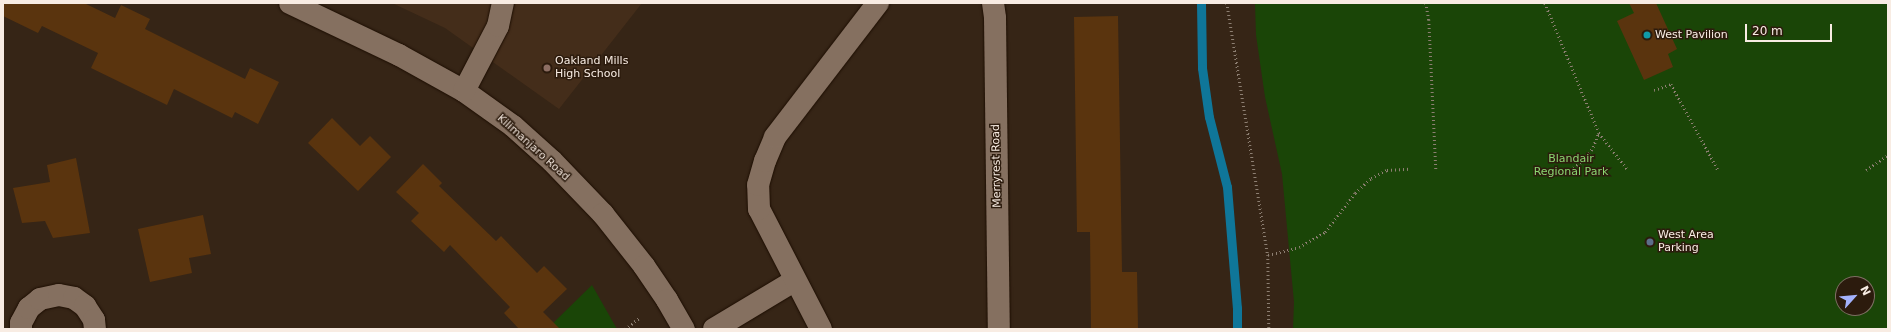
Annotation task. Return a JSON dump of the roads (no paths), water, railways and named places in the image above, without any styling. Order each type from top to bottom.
[{"type":"street","name":"Kilimanjaro Road","points":[[290,3],[399,55],[464,91],[513,126],[552,161],[603,214],[648,272],[684,329]]},
{"type":"street","points":[[464,91],[498,26],[503,3]]},
{"type":"street","points":[[821,329],[794,281],[759,209],[758,185],[765,161],[775,137],[878,3]]},
{"type":"street","name":"Merryrest Road","points":[[993,3],[995,18],[999,329]]},
{"type":"street","points":[[714,329],[794,281]]},
{"type":"street","points":[[21,329],[21,323],[29,308],[40,299],[58,295],[74,298],[85,306],[94,320],[95,329]]},
{"type":"waterway","points":[[1201,3],[1202,68],[1209,117],[1227,187],[1237,308],[1237,329]]},
{"type":"place","name":"West Pavilion","points":[[1647,35]]},
{"type":"place","name":"Oakland Mills High School","points":[[547,68]]},
{"type":"place","name":"West Area Parking","points":[[1650,242]]},
{"type":"park label","name":"Blandair Regional Park","points":[[1571,166]]}]
